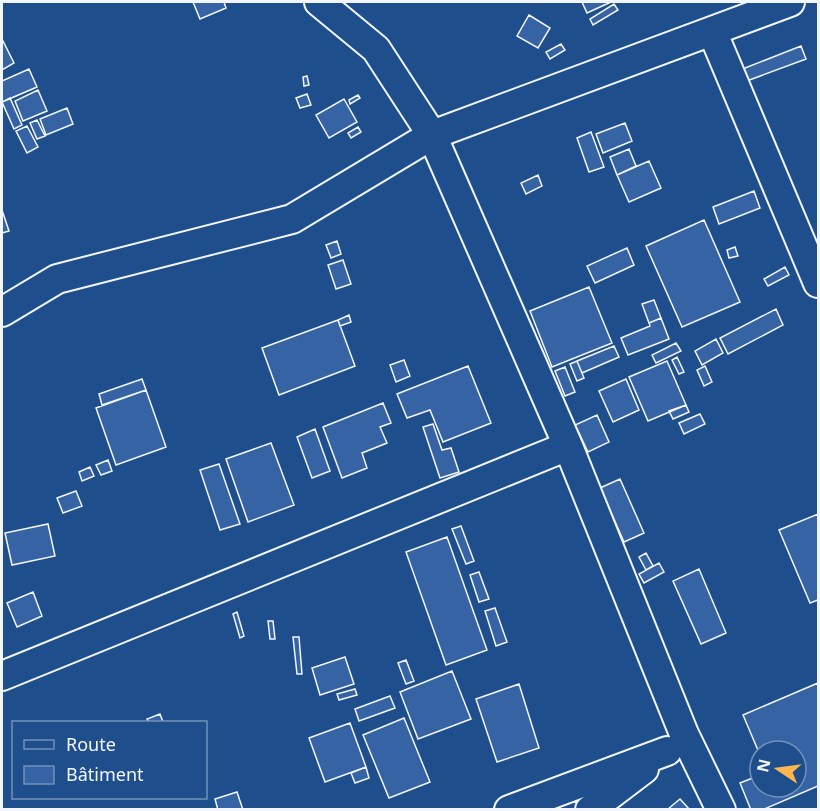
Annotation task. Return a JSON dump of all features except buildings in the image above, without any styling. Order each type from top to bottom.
[{"type":"street","points":[[319,2],[376,49],[432,135],[568,446],[676,742],[721,810]]},
{"type":"street","points":[[2,312],[57,279],[291,219],[432,135],[790,2]]},
{"type":"street","points":[[712,31],[819,283]]},
{"type":"street","points":[[2,676],[568,446]]},
{"type":"street","points":[[509,810],[676,742]]},
{"type":"street","points":[[590,810],[676,742]]}]
